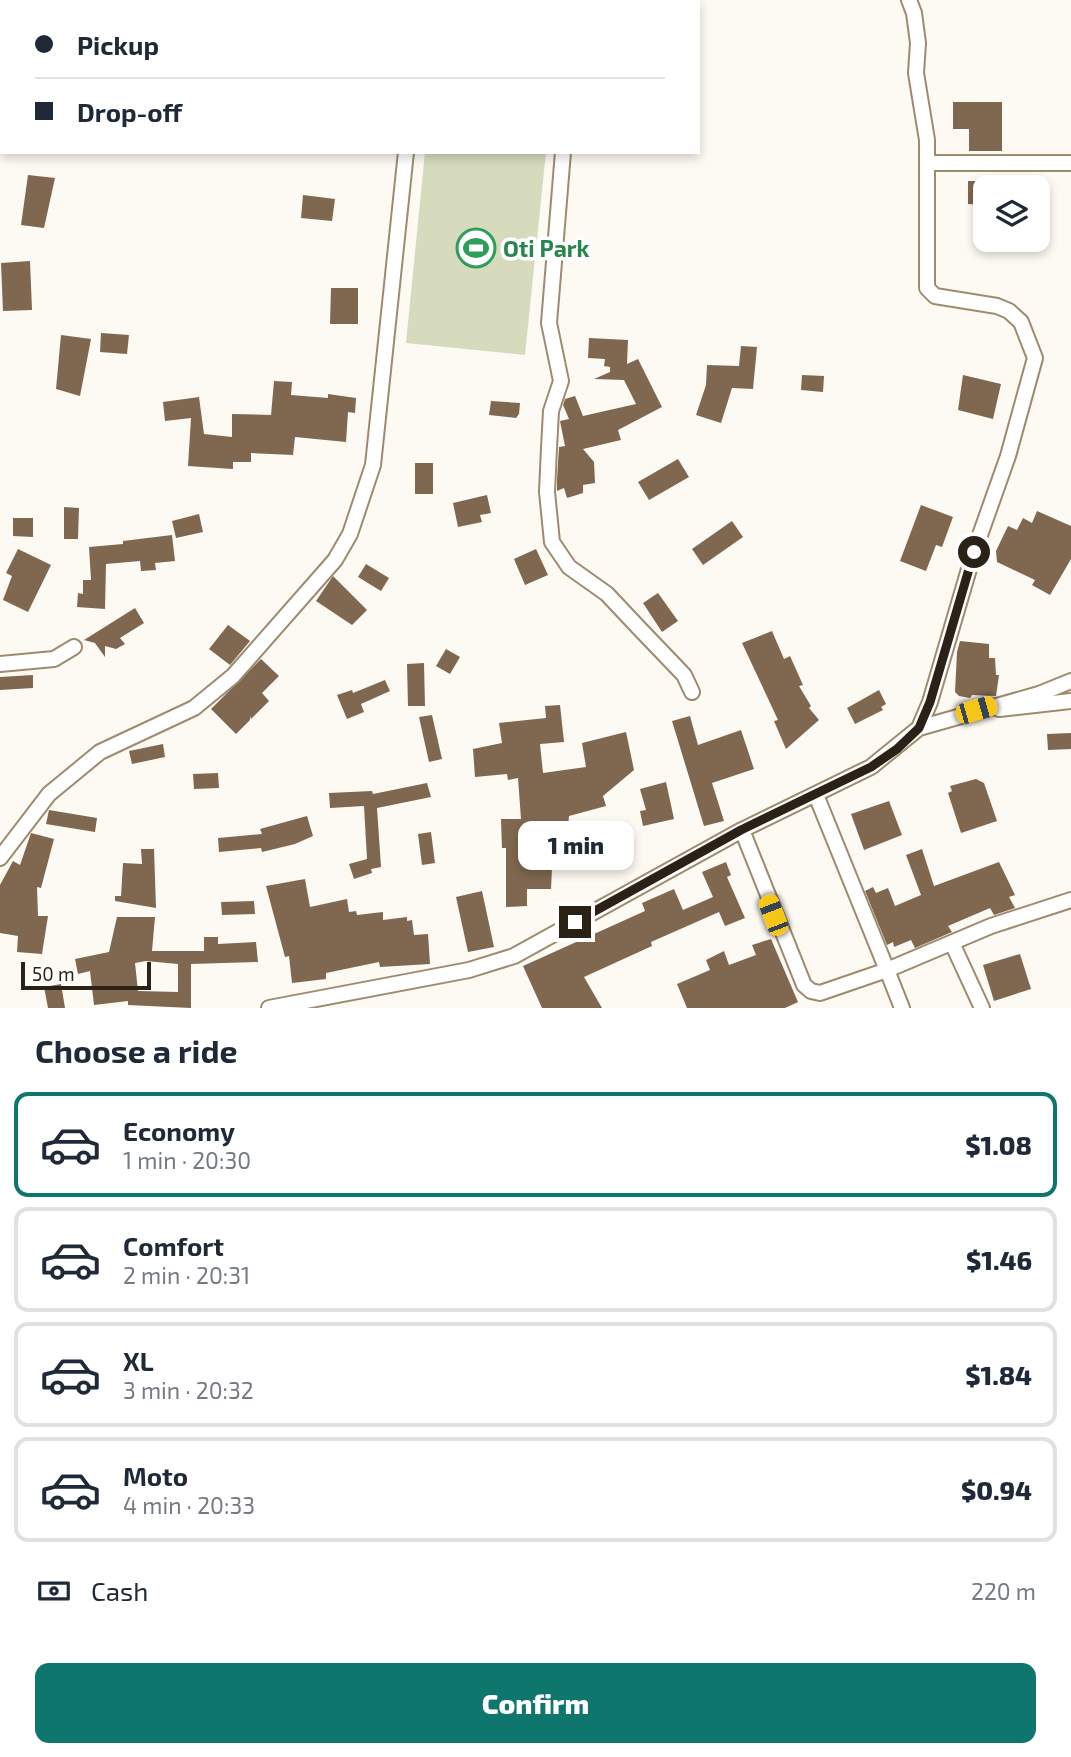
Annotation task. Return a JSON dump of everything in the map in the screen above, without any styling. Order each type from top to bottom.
[{"type":"street","points":[[909,0],[918,43],[916,73],[927,163],[927,288],[935,296],[997,306],[1009,311],[1021,322],[1035,358],[1008,456],[974,552],[930,702],[919,728]]},
{"type":"street","points":[[0,858],[49,794],[100,752],[194,708],[233,676],[335,560],[350,534],[373,465],[406,154]]},
{"type":"street","points":[[563,154],[549,323],[561,381],[551,411],[547,492],[552,542],[569,567],[607,594],[684,675],[692,692]]},
{"type":"street","points":[[927,163],[1071,163]]},
{"type":"street","points":[[0,664],[54,659],[74,647]]},
{"type":"street","points":[[269,1008],[469,970],[502,960],[741,830],[871,767],[919,728],[1039,694],[1071,681]]},
{"type":"street","points":[[976,710],[1028,708],[1071,701]]},
{"type":"street","points":[[816,795],[902,1008]]},
{"type":"street","points":[[741,830],[804,985],[811,991],[820,993],[1071,900]]},
{"type":"street","points":[[952,943],[982,1008]]},
{"type":"green space","name":"Oti Park","points":[[425,154],[546,154],[525,355],[406,343]]},
{"type":"building","points":[[953,102],[1002,102],[1002,151],[969,151],[969,129],[953,129]]},
{"type":"building","points":[[28,175],[55,178],[44,228],[21,225]]},
{"type":"building","points":[[968,181],[973,181],[973,204],[968,204]]},
{"type":"building","points":[[303,195],[335,199],[332,221],[301,218]]},
{"type":"building","points":[[30,261],[32,310],[3,311],[1,263]]},
{"type":"building","points":[[331,288],[358,288],[358,324],[330,324]]},
{"type":"building","points":[[101,333],[129,335],[127,354],[100,352]]},
{"type":"building","points":[[61,335],[91,339],[80,396],[56,389]]},
{"type":"building","points":[[589,338],[628,340],[627,364],[638,359],[662,407],[618,430],[621,440],[583,449],[594,462],[595,483],[583,485],[583,493],[567,498],[564,488],[557,491],[559,447],[565,446],[560,421],[569,419],[563,405],[565,399],[575,396],[583,416],[636,404],[624,380],[594,379],[610,372],[610,367],[604,366],[605,359],[588,358]]},
{"type":"building","points":[[741,346],[757,347],[753,389],[732,388],[721,423],[696,415],[706,385],[707,365],[739,366]]},
{"type":"building","points":[[802,375],[824,376],[823,392],[801,390]]},
{"type":"building","points":[[963,375],[1001,384],[993,419],[958,410]]},
{"type":"building","points":[[274,381],[292,382],[291,395],[328,398],[328,394],[356,398],[355,413],[348,412],[346,442],[295,437],[293,455],[251,453],[251,462],[233,462],[233,469],[188,466],[191,418],[165,421],[163,402],[199,397],[204,434],[232,437],[232,414],[271,415]]},
{"type":"building","points":[[491,401],[520,403],[519,414],[516,418],[489,415]]},
{"type":"building","points":[[678,459],[689,477],[649,500],[638,482]]},
{"type":"building","points":[[415,463],[433,463],[433,494],[415,494]]},
{"type":"building","points":[[487,495],[491,513],[480,515],[482,522],[458,527],[453,503]]},
{"type":"building","points":[[921,505],[953,517],[942,547],[936,545],[926,571],[900,561]]},
{"type":"building","points":[[64,507],[79,508],[78,539],[64,539]]},
{"type":"building","points":[[1037,511],[1071,526],[1071,559],[1050,595],[1032,585],[1035,580],[997,562],[996,551],[1008,526],[1017,530],[1023,518],[1032,523]]},
{"type":"building","points":[[199,514],[203,532],[176,538],[172,521]]},
{"type":"building","points":[[13,518],[33,518],[33,537],[13,536]]},
{"type":"building","points":[[732,521],[743,537],[703,565],[692,549]]},
{"type":"building","points":[[172,535],[175,561],[155,563],[156,570],[141,571],[140,561],[106,564],[105,609],[77,607],[78,593],[83,594],[83,580],[91,580],[89,547]]},
{"type":"building","points":[[18,549],[51,565],[28,612],[3,600],[12,576],[6,573]]},
{"type":"building","points":[[536,549],[548,575],[525,585],[514,559]]},
{"type":"building","points":[[366,564],[389,578],[381,591],[358,577]]},
{"type":"building","points":[[333,576],[367,610],[352,625],[316,601]]},
{"type":"building","points":[[658,593],[678,621],[662,632],[643,603]]},
{"type":"building","points":[[135,608],[144,623],[120,638],[125,644],[116,649],[105,646],[105,657],[95,643],[84,640]]},
{"type":"building","points":[[228,625],[250,641],[230,665],[209,649]]},
{"type":"building","points":[[772,631],[784,659],[790,656],[803,685],[799,686],[811,706],[809,708],[819,720],[786,749],[774,721],[778,720],[742,643]]},
{"type":"building","points":[[960,641],[989,644],[989,658],[995,658],[996,675],[999,675],[996,696],[972,695],[970,698],[959,696],[955,692]]},
{"type":"building","points":[[446,649],[460,657],[450,674],[436,666]]},
{"type":"building","points":[[261,659],[279,676],[262,693],[269,701],[251,719],[250,716],[250,720],[236,734],[211,709]]},
{"type":"building","points":[[424,663],[425,706],[408,706],[407,664]]},
{"type":"building","points":[[33,675],[33,688],[0,690],[0,677]]},
{"type":"building","points":[[385,680],[390,691],[361,704],[364,712],[347,719],[337,695],[352,690],[353,693]]},
{"type":"building","points":[[879,690],[886,704],[881,707],[883,710],[855,724],[847,708]]},
{"type":"building","points":[[560,705],[564,742],[540,744],[543,773],[586,767],[582,743],[626,732],[634,770],[603,796],[606,806],[569,816],[566,846],[553,847],[551,889],[527,889],[527,906],[506,907],[506,848],[502,848],[501,819],[521,819],[518,778],[508,780],[507,774],[475,777],[473,749],[502,743],[499,723],[546,718],[545,706]]},
{"type":"building","points":[[432,715],[442,759],[429,762],[419,717]]},
{"type":"building","points":[[690,716],[698,745],[741,730],[754,769],[712,783],[724,821],[704,826],[672,721]]},
{"type":"building","points":[[1071,733],[1071,749],[1048,750],[1047,734]]},
{"type":"building","points":[[163,744],[165,757],[132,764],[129,751]]},
{"type":"building","points":[[218,773],[219,788],[194,789],[193,774]]},
{"type":"building","points":[[976,779],[984,783],[997,821],[961,833],[948,793],[952,791],[950,786]]},
{"type":"building","points":[[666,782],[674,819],[643,826],[640,811],[646,810],[640,789]]},
{"type":"building","points":[[427,783],[431,797],[377,808],[381,867],[371,869],[372,873],[354,879],[349,864],[367,859],[364,806],[330,808],[329,793],[372,791],[373,794]]},
{"type":"building","points":[[889,801],[902,835],[864,850],[851,814]]},
{"type":"building","points":[[49,810],[97,818],[95,832],[46,824]]},
{"type":"building","points":[[307,816],[313,836],[295,844],[262,852],[261,848],[219,852],[218,838],[262,834],[260,829]]},
{"type":"building","points":[[431,832],[435,863],[422,865],[418,834]]},
{"type":"building","points":[[31,833],[54,839],[41,888],[37,887],[38,916],[48,916],[42,954],[17,952],[18,936],[0,933],[0,885],[13,861],[20,865]]},
{"type":"building","points":[[141,849],[154,849],[156,908],[115,901],[115,896],[121,896],[123,863],[142,864]]},
{"type":"building","points":[[922,849],[934,886],[999,862],[1015,895],[1009,897],[1015,908],[994,915],[990,908],[948,926],[952,932],[915,948],[911,940],[894,947],[893,942],[887,945],[865,891],[873,887],[876,893],[888,888],[895,906],[921,895],[906,855]]},
{"type":"building","points":[[726,862],[731,875],[727,877],[745,918],[725,926],[719,912],[651,942],[652,946],[584,977],[602,1008],[542,1008],[523,966],[645,911],[642,903],[674,889],[683,910],[713,897],[702,872]]},
{"type":"building","points":[[305,879],[310,907],[347,899],[349,912],[356,911],[357,915],[383,912],[383,920],[407,917],[407,921],[412,920],[414,935],[428,934],[430,964],[380,967],[379,962],[326,973],[326,979],[292,983],[289,956],[285,957],[266,886]]},
{"type":"building","points":[[482,891],[494,947],[468,952],[456,897]]},
{"type":"building","points":[[254,901],[255,914],[222,915],[221,902]]},
{"type":"building","points":[[117,917],[155,917],[152,951],[204,951],[204,937],[218,937],[218,944],[256,942],[258,962],[191,964],[191,1008],[128,1005],[128,1001],[94,1005],[90,971],[78,974],[75,959],[109,952]],"holes":[[[146,961],[178,964],[178,992],[138,991],[135,963]]]},
{"type":"building","points":[[771,939],[798,1002],[785,1008],[687,1008],[677,984],[710,970],[706,960],[724,951],[729,965],[756,955],[752,945]]},
{"type":"building","points":[[1020,954],[1031,989],[994,1001],[983,965]]},
{"type":"building","points":[[61,984],[65,1008],[48,1008],[44,987]]},
{"type":"place","name":"Oti Park","points":[[476,248]]},
{"type":"route","points":[[575,922],[741,830],[871,767],[897,749],[919,728],[930,702],[974,552]]}]
